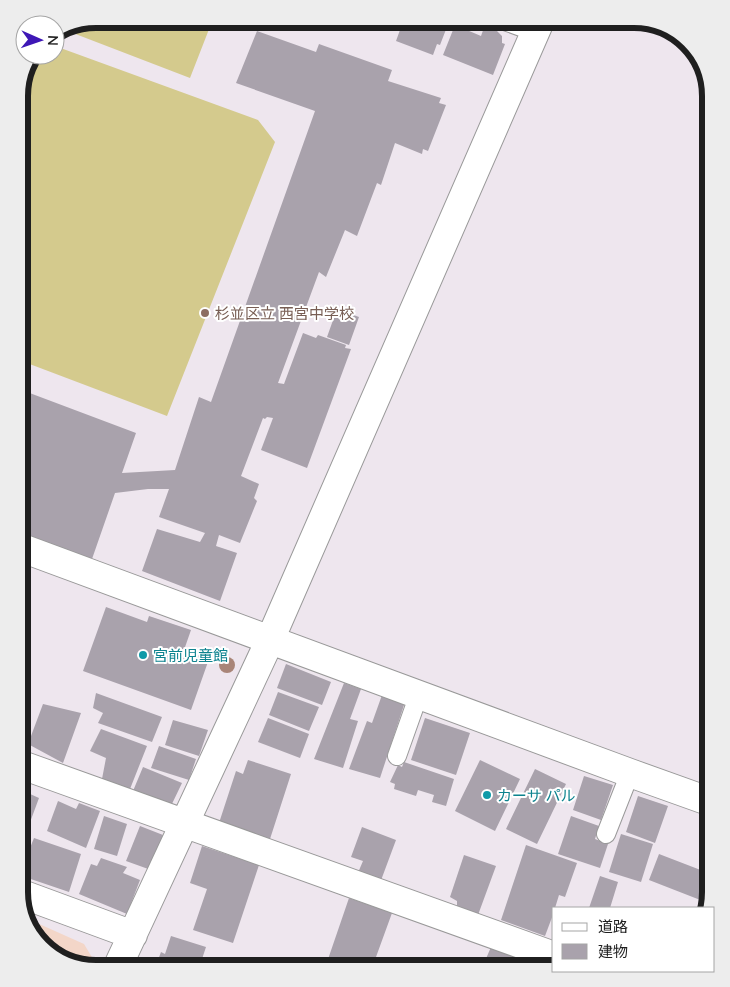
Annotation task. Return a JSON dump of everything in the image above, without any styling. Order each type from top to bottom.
[{"type":"street","points":[[121,960],[270,640],[537,28]]},
{"type":"street","points":[[28,550],[702,799]]},
{"type":"street","points":[[28,767],[552,955]]},
{"type":"street","points":[[28,896],[133,934]]},
{"type":"lane","points":[[397,756],[419,694]]},
{"type":"lane","points":[[606,834],[630,773]]},
{"type":"shaded area","points":[[95,28],[209,28],[190,78],[71,32]]},
{"type":"shaded area","points":[[65,50],[258,120],[275,142],[167,416],[28,363],[28,91],[34,65],[65,65]]},
{"type":"shaded area","points":[[34,922],[84,944],[93,959],[78,957],[57,948],[44,937]]},
{"type":"building","points":[[401,28],[447,28],[440,45],[437,44],[433,55],[396,41]]},
{"type":"building","points":[[454,28],[462,28],[481,36],[484,28],[498,28],[497,31],[502,36],[502,43],[505,44],[493,75],[443,55]]},
{"type":"building","points":[[257,31],[316,52],[319,44],[392,70],[388,81],[441,98],[439,103],[446,105],[428,151],[423,149],[422,154],[395,143],[381,185],[377,183],[357,236],[345,230],[326,277],[319,272],[278,383],[284,384],[303,333],[316,338],[318,335],[346,345],[345,348],[351,349],[307,468],[261,450],[273,418],[263,418],[241,476],[259,484],[254,498],[257,501],[240,543],[219,535],[216,546],[237,553],[220,601],[142,571],[157,529],[200,542],[205,533],[159,517],[169,489],[148,489],[115,493],[92,559],[28,536],[28,392],[136,433],[122,473],[175,470],[199,397],[211,402],[315,111],[236,83]]},
{"type":"building","points":[[337,309],[359,317],[349,345],[327,337]]},
{"type":"building","name":"宮前児童館","points":[[106,607],[147,622],[149,616],[191,630],[184,650],[209,659],[191,710],[83,671]]},
{"type":"building","points":[[286,664],[331,682],[322,705],[277,688]]},
{"type":"building","points":[[344,683],[361,689],[350,719],[358,721],[343,768],[314,759]]},
{"type":"building","points":[[278,692],[319,707],[309,731],[269,715]]},
{"type":"building","points":[[96,693],[162,717],[152,742],[98,723],[103,713],[93,708]]},
{"type":"building","points":[[382,695],[405,702],[380,778],[349,769],[367,721],[372,723]]},
{"type":"building","points":[[43,704],[81,713],[63,763],[28,744]]},
{"type":"building","points":[[268,718],[309,734],[300,758],[258,742]]},
{"type":"building","points":[[425,718],[470,733],[456,775],[411,760]]},
{"type":"building","points":[[173,720],[208,730],[199,756],[165,745]]},
{"type":"building","points":[[101,729],[147,746],[130,789],[102,779],[106,758],[90,751]]},
{"type":"building","points":[[159,746],[196,759],[189,780],[151,768]]},
{"type":"building","points":[[248,760],[291,774],[270,839],[219,823],[236,771],[243,774]]},
{"type":"building","name":"カーサ パル","points":[[480,760],[520,779],[495,831],[455,811]]},
{"type":"building","points":[[404,762],[454,779],[446,806],[432,802],[434,795],[418,790],[416,796],[394,789],[395,784],[390,782],[398,765],[402,767]]},
{"type":"building","points":[[143,767],[182,783],[170,808],[133,791]]},
{"type":"building","points":[[535,769],[566,784],[537,844],[506,829]]},
{"type":"building","points":[[584,776],[613,785],[601,820],[573,810]]},
{"type":"building","points":[[28,793],[39,798],[28,828]]},
{"type":"building","points":[[638,796],[668,806],[655,843],[626,832]]},
{"type":"building","points":[[58,801],[76,809],[79,803],[100,811],[86,848],[47,831]]},
{"type":"building","points":[[104,816],[127,824],[117,856],[94,849]]},
{"type":"building","points":[[571,816],[599,826],[595,839],[608,844],[600,868],[558,854]]},
{"type":"building","points":[[140,826],[163,835],[151,870],[126,861]]},
{"type":"building","points":[[362,827],[396,840],[380,883],[357,875],[363,861],[351,857]]},
{"type":"building","points":[[621,834],[653,844],[641,882],[609,872]]},
{"type":"building","points":[[34,838],[81,854],[69,892],[28,878],[28,853]]},
{"type":"building","points":[[526,845],[577,863],[565,897],[559,895],[555,907],[552,907],[552,917],[545,936],[501,920]]},
{"type":"building","points":[[202,846],[259,865],[233,943],[193,930],[207,889],[190,883]]},
{"type":"building","points":[[659,854],[702,871],[702,901],[649,880]]},
{"type":"building","points":[[464,855],[496,866],[478,915],[457,907],[457,901],[450,897]]},
{"type":"building","points":[[101,858],[127,867],[123,873],[140,880],[127,914],[79,894],[91,864],[97,866]]},
{"type":"building","points":[[600,876],[618,882],[610,907],[589,907]]},
{"type":"building","points":[[349,898],[392,913],[375,960],[328,960]]},
{"type":"building","points":[[171,936],[206,947],[202,960],[158,960],[161,952],[165,954]]},
{"type":"building","points":[[491,947],[522,960],[485,960]]},
{"type":"place","name":"杉並区立 西宮中学校","points":[[205,313]]},
{"type":"place","name":"宮前児童館","points":[[143,655]]},
{"type":"place","name":"カーサ パル","points":[[487,795]]}]
